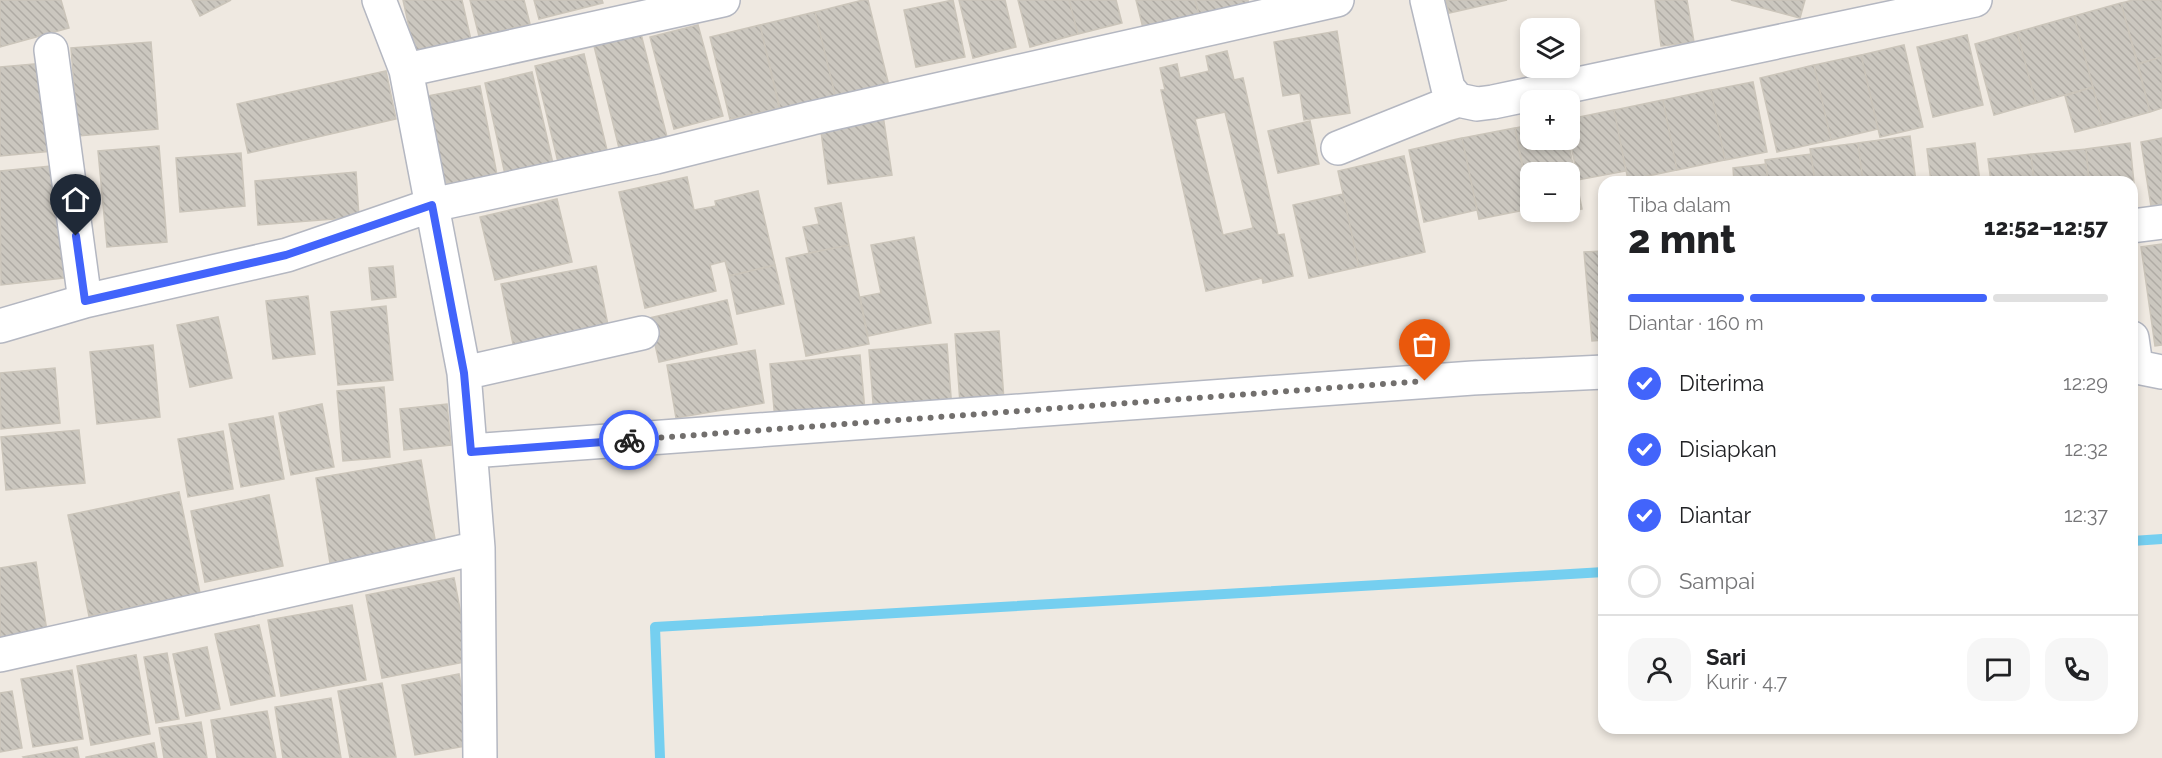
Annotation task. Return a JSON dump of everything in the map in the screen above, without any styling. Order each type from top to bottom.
[{"type":"street","points":[[380,0],[406,70],[464,373],[478,548],[471,756]]},
{"type":"street","points":[[406,70],[723,0]]},
{"type":"street","points":[[0,326],[85,301],[286,255],[432,205],[656,157],[812,118],[1336,0]]},
{"type":"street","points":[[1427,0],[1448,88],[1458,100]]},
{"type":"street","points":[[1338,148],[1458,100],[1477,104],[1493,102],[1975,0]]},
{"type":"street","points":[[51,50],[85,301]]},
{"type":"street","points":[[2138,225],[2162,222]]},
{"type":"street","points":[[464,373],[642,333]]},
{"type":"street","points":[[471,452],[1449,380],[1598,372]]},
{"type":"street","points":[[0,655],[478,548]]},
{"type":"building","points":[[0,0],[61,0],[69,28],[0,47]]},
{"type":"building","points":[[192,0],[231,0],[200,16]]},
{"type":"building","points":[[403,0],[462,0],[471,40],[415,54]]},
{"type":"building","points":[[470,0],[524,0],[530,24],[479,36]]},
{"type":"building","points":[[534,0],[602,0],[603,3],[539,19]]},
{"type":"building","points":[[868,0],[890,90],[837,103],[815,12]]},
{"type":"building","points":[[953,0],[965,57],[916,67],[904,10]]},
{"type":"building","points":[[959,0],[1005,0],[1016,47],[973,58]]},
{"type":"building","points":[[1018,0],[1069,0],[1078,34],[1030,47]]},
{"type":"building","points":[[1069,0],[1116,0],[1122,23],[1078,34]]},
{"type":"building","points":[[1136,0],[1195,0],[1200,18],[1144,32]]},
{"type":"building","points":[[1195,0],[1248,0],[1249,6],[1200,18]]},
{"type":"building","points":[[1446,0],[1507,0],[1449,13]]},
{"type":"building","points":[[1655,0],[1687,0],[1694,42],[1661,46]]},
{"type":"building","points":[[1731,0],[1805,0],[1800,18]]},
{"type":"building","points":[[2133,0],[2162,0],[2162,57],[2138,64],[2121,3]]},
{"type":"building","points":[[2121,3],[2150,112],[2103,125],[2074,16]]},
{"type":"building","points":[[815,12],[837,103],[781,116],[760,25]]},
{"type":"building","points":[[2074,16],[2093,87],[2036,103],[2017,32]]},
{"type":"building","points":[[698,25],[723,116],[674,129],[650,37]]},
{"type":"building","points":[[760,25],[780,108],[730,119],[710,37]]},
{"type":"building","points":[[1337,31],[1350,113],[1304,120],[1300,93],[1283,96],[1274,42]]},
{"type":"building","points":[[2017,32],[2036,103],[1994,115],[1975,44]]},
{"type":"building","points":[[641,34],[668,141],[620,152],[594,46]]},
{"type":"building","points":[[1967,35],[1983,105],[1933,117],[1917,47]]},
{"type":"building","points":[[151,42],[158,129],[78,136],[71,48]]},
{"type":"building","points":[[1904,45],[1923,127],[1880,137],[1861,55]]},
{"type":"building","points":[[1227,51],[1234,80],[1243,78],[1278,235],[1284,234],[1293,276],[1263,283],[1262,278],[1206,291],[1161,90],[1165,90],[1160,68],[1177,64],[1180,78],[1209,71],[1206,56]],"holes":[[[1225,112],[1253,228],[1223,235],[1195,119]]]},
{"type":"building","points":[[584,54],[607,150],[558,162],[535,66]]},
{"type":"building","points":[[1861,55],[1878,129],[1831,140],[1814,65]]},
{"type":"building","points":[[2162,57],[2162,108],[2150,112],[2138,64]]},
{"type":"building","points":[[45,63],[53,151],[0,156],[0,67]]},
{"type":"building","points":[[1814,65],[1831,140],[1777,152],[1760,78]]},
{"type":"building","points":[[386,71],[396,119],[248,153],[237,104]]},
{"type":"building","points":[[532,72],[554,168],[506,179],[485,83]]},
{"type":"building","points":[[1753,82],[1767,152],[1725,160],[1711,90]]},
{"type":"building","points":[[480,86],[497,175],[439,186],[422,97]]},
{"type":"building","points":[[2093,87],[2103,125],[2075,132],[2065,96]]},
{"type":"building","points":[[1711,90],[1725,160],[1677,170],[1663,100]]},
{"type":"building","points":[[1663,100],[1677,170],[1648,176],[1627,176],[1614,110]]},
{"type":"building","points":[[1614,110],[1626,171],[1580,180],[1580,162],[1574,162],[1572,150],[1580,150],[1580,117]]},
{"type":"building","points":[[883,115],[892,175],[828,184],[820,124]]},
{"type":"building","points":[[1310,121],[1319,164],[1278,173],[1268,131]]},
{"type":"building","points":[[1520,127],[1520,150],[1570,150],[1572,162],[1522,162],[1515,128]]},
{"type":"building","points":[[1515,128],[1521,162],[1520,211],[1479,219],[1462,138]]},
{"type":"building","points":[[1910,136],[1915,176],[1862,176],[1858,143]]},
{"type":"building","points":[[1462,138],[1477,210],[1424,222],[1409,150]]},
{"type":"building","points":[[2162,138],[2162,204],[2151,206],[2141,142]]},
{"type":"building","points":[[1858,143],[1862,176],[1814,176],[1810,149]]},
{"type":"building","points":[[1975,143],[1979,176],[1930,176],[1927,149]]},
{"type":"building","points":[[2130,143],[2133,176],[2088,176],[2086,149]]},
{"type":"building","points":[[159,146],[167,242],[107,247],[98,151]]},
{"type":"building","points":[[2086,149],[2088,176],[2033,176],[2031,154]]},
{"type":"building","points":[[241,153],[245,206],[180,212],[176,158]]},
{"type":"building","points":[[1811,154],[1814,176],[1767,176],[1765,160]]},
{"type":"building","points":[[2031,154],[2033,176],[1990,176],[1988,159]]},
{"type":"building","points":[[1404,156],[1425,252],[1359,267],[1338,171]]},
{"type":"building","points":[[1766,164],[1767,176],[1734,176],[1733,168]]},
{"type":"building","points":[[61,165],[73,277],[1,285],[0,171]]},
{"type":"building","points":[[356,172],[359,217],[258,225],[255,181]]},
{"type":"building","points":[[687,177],[694,210],[716,206],[715,201],[758,191],[775,265],[729,276],[725,261],[710,265],[716,291],[645,308],[619,192]]},
{"type":"building","points":[[1343,194],[1359,267],[1309,278],[1293,205]]},
{"type":"building","points":[[557,199],[572,262],[495,280],[480,217]]},
{"type":"building","points":[[841,203],[849,245],[809,253],[803,227],[819,224],[815,208]]},
{"type":"building","points":[[914,237],[931,323],[868,336],[860,297],[881,293],[871,245]]},
{"type":"building","points":[[2162,244],[2162,345],[2155,346],[2141,247]]},
{"type":"building","points":[[849,245],[869,344],[806,356],[786,258]]},
{"type":"building","points":[[1598,251],[1598,340],[1592,341],[1584,252]]},
{"type":"building","points":[[775,265],[784,304],[737,314],[729,276]]},
{"type":"building","points":[[393,266],[396,297],[372,300],[369,268]]},
{"type":"building","points":[[596,266],[609,330],[514,349],[501,284]]},
{"type":"building","points":[[308,296],[315,354],[273,359],[266,301]]},
{"type":"building","points":[[727,300],[737,344],[659,362],[649,318]]},
{"type":"building","points":[[386,306],[393,380],[338,385],[331,312]]},
{"type":"building","points":[[218,317],[232,378],[190,387],[177,325]]},
{"type":"building","points":[[999,331],[1004,400],[960,403],[955,334]]},
{"type":"building","points":[[947,344],[952,410],[874,416],[869,350]]},
{"type":"building","points":[[153,345],[160,417],[97,424],[90,352]]},
{"type":"building","points":[[755,350],[764,403],[676,418],[667,365]]},
{"type":"building","points":[[860,355],[865,411],[775,420],[770,364]]},
{"type":"building","points":[[55,368],[60,423],[1,429],[0,373]]},
{"type":"building","points":[[384,387],[390,457],[343,461],[337,391]]},
{"type":"building","points":[[322,404],[334,467],[291,475],[279,413]]},
{"type":"building","points":[[447,404],[451,445],[404,450],[400,409]]},
{"type":"building","points":[[273,416],[284,479],[241,487],[229,424]]},
{"type":"building","points":[[79,430],[85,483],[6,490],[1,437]]},
{"type":"building","points":[[223,431],[233,489],[188,497],[178,439]]},
{"type":"building","points":[[421,460],[436,545],[330,563],[316,478]]},
{"type":"building","points":[[179,492],[200,593],[89,616],[68,515]]},
{"type":"building","points":[[269,495],[283,566],[205,582],[191,511]]},
{"type":"building","points":[[36,562],[47,631],[0,638],[0,568]]},
{"type":"building","points":[[454,578],[470,661],[382,678],[366,595]]},
{"type":"building","points":[[352,605],[366,680],[281,696],[268,620]]},
{"type":"building","points":[[259,625],[275,696],[231,705],[215,634]]},
{"type":"building","points":[[207,647],[220,709],[186,716],[173,654]]},
{"type":"building","points":[[167,653],[179,719],[156,723],[144,657]]},
{"type":"building","points":[[136,655],[150,734],[91,745],[77,666]]},
{"type":"building","points":[[72,670],[83,739],[33,747],[21,679]]},
{"type":"building","points":[[459,674],[472,745],[415,755],[402,685]]},
{"type":"building","points":[[382,683],[396,757],[350,758],[338,691]]},
{"type":"building","points":[[12,691],[22,748],[0,752],[0,693]]},
{"type":"building","points":[[331,698],[341,758],[283,758],[275,707]]},
{"type":"building","points":[[267,711],[276,758],[217,758],[211,720]]},
{"type":"building","points":[[201,722],[207,758],[164,758],[159,728]]},
{"type":"building","points":[[154,743],[157,758],[86,758],[86,757]]},
{"type":"building","points":[[77,747],[79,758],[23,757]]},
{"type":"waterway","points":[[2138,541],[2162,539]]},
{"type":"waterway","points":[[660,758],[655,627],[1598,572]]},
{"type":"way so far","points":[[629,440],[1425,381]]},
{"type":"route","points":[[76,236],[85,301],[286,255],[432,205],[464,373],[471,452],[629,440]]}]
